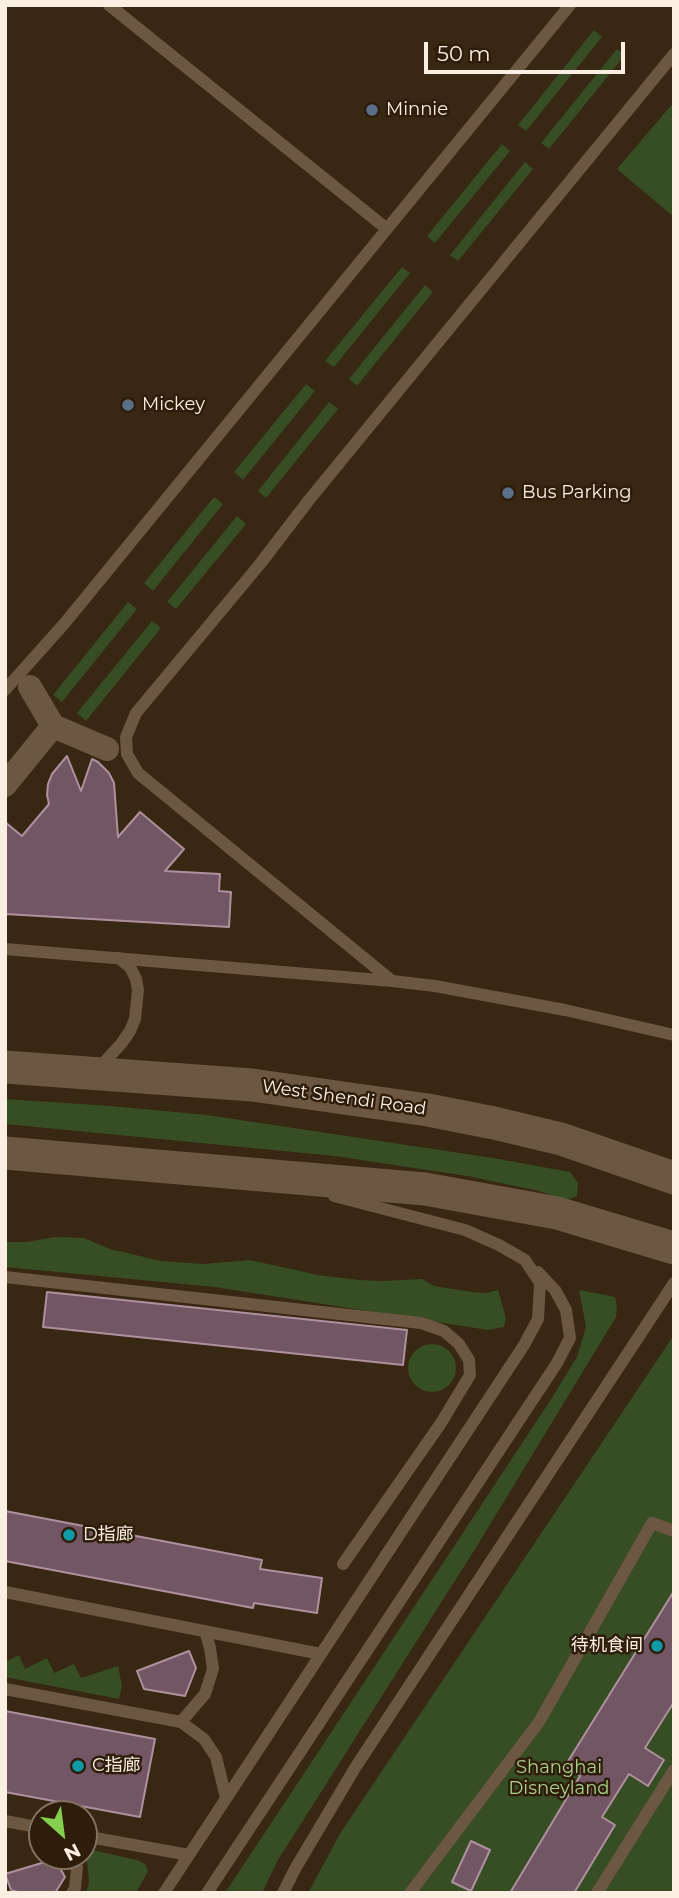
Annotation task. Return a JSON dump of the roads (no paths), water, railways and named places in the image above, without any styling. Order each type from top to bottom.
[{"type":"street","points":[[30,687],[52,726],[107,749]]},
{"type":"street","points":[[8,782],[52,726]]},
{"type":"street","name":"West Shendi Road","points":[[5,1067],[252,1084],[428,1110],[561,1139],[674,1178]]},
{"type":"street","points":[[5,1153],[425,1189],[557,1213],[674,1248]]},
{"type":"lane","points":[[109,5],[387,229]]},
{"type":"lane","points":[[5,690],[64,624],[570,5]]},
{"type":"lane","points":[[392,981],[138,773],[127,754],[125,737],[136,713],[674,54]]},
{"type":"lane","points":[[5,948],[435,986],[565,1010],[674,1035]]},
{"type":"lane","points":[[94,1073],[121,1044],[135,1019],[138,990],[136,979],[130,967],[119,958]]},
{"type":"lane","points":[[207,1893],[556,1363],[569,1338],[566,1310],[555,1290],[526,1260],[499,1245],[465,1230],[256,1175]]},
{"type":"lane","points":[[164,1893],[524,1345],[538,1319],[540,1283],[526,1260]]},
{"type":"lane","points":[[5,1277],[421,1323],[444,1331],[459,1344],[469,1360],[470,1375],[442,1423],[343,1564]]},
{"type":"lane","points":[[283,1893],[355,1768],[674,1283]]},
{"type":"lane","points":[[410,1893],[539,1721],[652,1523],[674,1531]]},
{"type":"lane","points":[[5,1592],[321,1654]]},
{"type":"lane","points":[[181,1722],[205,1694],[213,1669],[205,1631]]},
{"type":"lane","points":[[5,1689],[181,1722],[204,1739],[216,1756],[226,1798]]},
{"type":"lane","points":[[597,1893],[674,1770]]},
{"type":"lane","points":[[5,1821],[28,1825]]},
{"type":"lane","points":[[98,1839],[188,1856]]},
{"type":"lane","points":[[72,1893],[77,1870]]},
{"type":"place","name":"Minnie","points":[[372,110]]},
{"type":"place","name":"Mickey","points":[[128,405]]},
{"type":"place","name":"Bus Parking","points":[[508,493]]},
{"type":"place","name":"D指廊","points":[[69,1535]]},
{"type":"place","name":"待机食间","points":[[657,1646]]},
{"type":"place","name":"C指廊","points":[[78,1766]]},
{"type":"park label","name":"Shanghai Disneyland","points":[[559,1778]]}]
